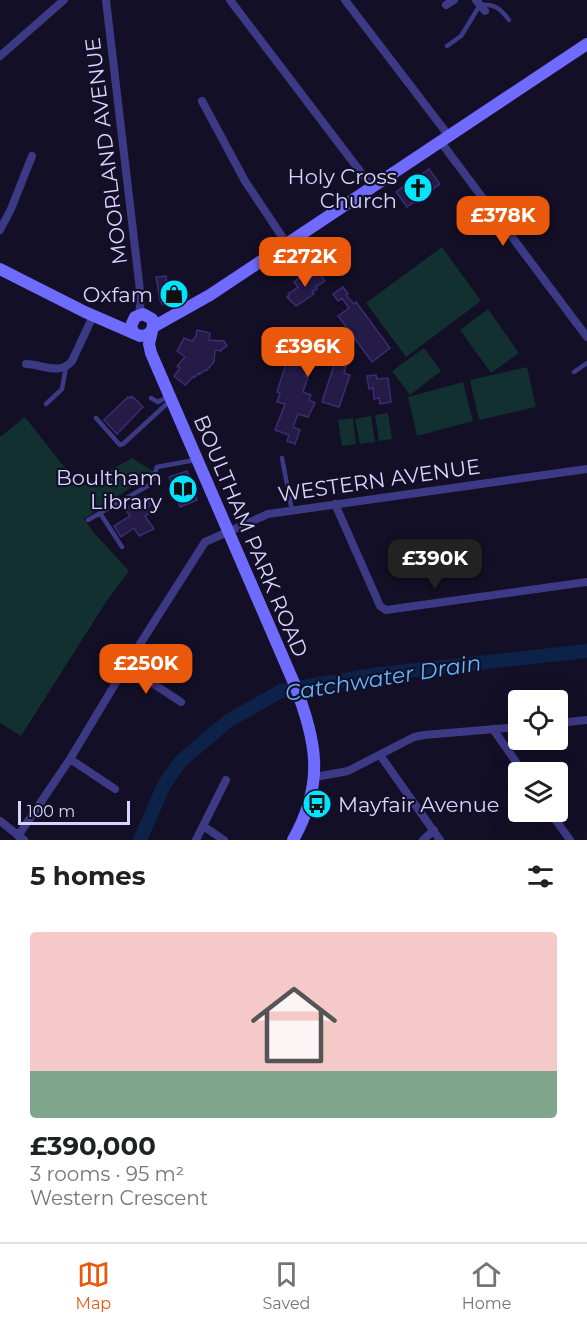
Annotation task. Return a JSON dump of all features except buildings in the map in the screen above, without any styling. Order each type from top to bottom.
[{"type":"street","points":[[0,56],[64,0]]},
{"type":"street","name":"MOORLAND AVENUE","points":[[106,0],[144,324]]},
{"type":"street","points":[[230,0],[372,187]]},
{"type":"street","points":[[345,0],[587,337]]},
{"type":"street","points":[[446,6],[454,0]]},
{"type":"street","points":[[0,269],[120,328],[172,318],[212,298],[287,244],[587,44]]},
{"type":"street","points":[[202,101],[245,180],[287,244]]},
{"type":"street","points":[[0,230],[11,210],[32,156]]},
{"type":"street","points":[[26,364],[55,369],[66,367],[72,361],[93,316]]},
{"type":"street","name":"BOULTHAM PARK ROAD","points":[[144,324],[151,353],[296,688],[313,739],[315,777],[309,807],[293,840]]},
{"type":"street","name":"WESTERN AVENUE","points":[[19,839],[205,542],[262,516],[587,470]]},
{"type":"street","points":[[335,504],[380,606],[386,610],[587,582]]},
{"type":"street","points":[[126,666],[181,702]]},
{"type":"street","points":[[568,722],[587,720]]},
{"type":"street","points":[[315,777],[348,771],[424,735],[508,727]]},
{"type":"street","points":[[494,729],[516,762]]},
{"type":"street","points":[[380,754],[440,840]]},
{"type":"street","points":[[70,759],[115,789]]},
{"type":"street","points":[[196,840],[226,780]]},
{"type":"street","points":[[0,821],[19,839]]},
{"type":"street","points":[[557,822],[570,840]]},
{"type":"street","points":[[203,826],[224,840]]},
{"type":"street","points":[[423,840],[434,830]]},
{"type":"lane","points":[[447,46],[461,36],[480,5],[498,7],[508,20]]},
{"type":"lane","points":[[574,372],[587,363]]},
{"type":"lane","points":[[46,404],[62,389],[66,367]]},
{"type":"lane","points":[[151,398],[158,402],[170,398]]},
{"type":"lane","points":[[96,418],[120,445],[170,398]]},
{"type":"lane","points":[[282,458],[292,511]]},
{"type":"lane","points":[[88,520],[151,484],[157,467],[198,459]]},
{"type":"lane","points":[[100,513],[122,547]]},
{"type":"green space","points":[[442,247],[481,301],[406,357],[366,303]]},
{"type":"green space","points":[[488,309],[519,353],[491,373],[460,330]]},
{"type":"green space","points":[[424,348],[441,371],[410,395],[392,371]]},
{"type":"green space","points":[[527,367],[536,407],[479,420],[470,380]]},
{"type":"green space","points":[[463,382],[473,421],[417,436],[408,397]]},
{"type":"green space","points":[[388,413],[392,439],[379,441],[375,415]]},
{"type":"green space","points":[[371,416],[375,442],[360,444],[355,419]]},
{"type":"green space","points":[[25,417],[80,487],[132,458],[154,472],[84,519],[129,571],[106,602],[21,736],[0,723],[0,437]]},
{"type":"green space","points":[[353,418],[356,444],[342,446],[338,420]]},
{"type":"waterway","name":"Catchwater Drain","points":[[140,840],[164,785],[180,762],[228,721],[281,691],[379,674],[587,651]]},
{"type":"place","name":"Holy Cross Church","points":[[418,188]]},
{"type":"place","name":"Oxfam","points":[[174,294]]},
{"type":"place","name":"Boultham Library","points":[[183,489]]},
{"type":"place","name":"Mayfair Avenue","points":[[317,804]]}]
